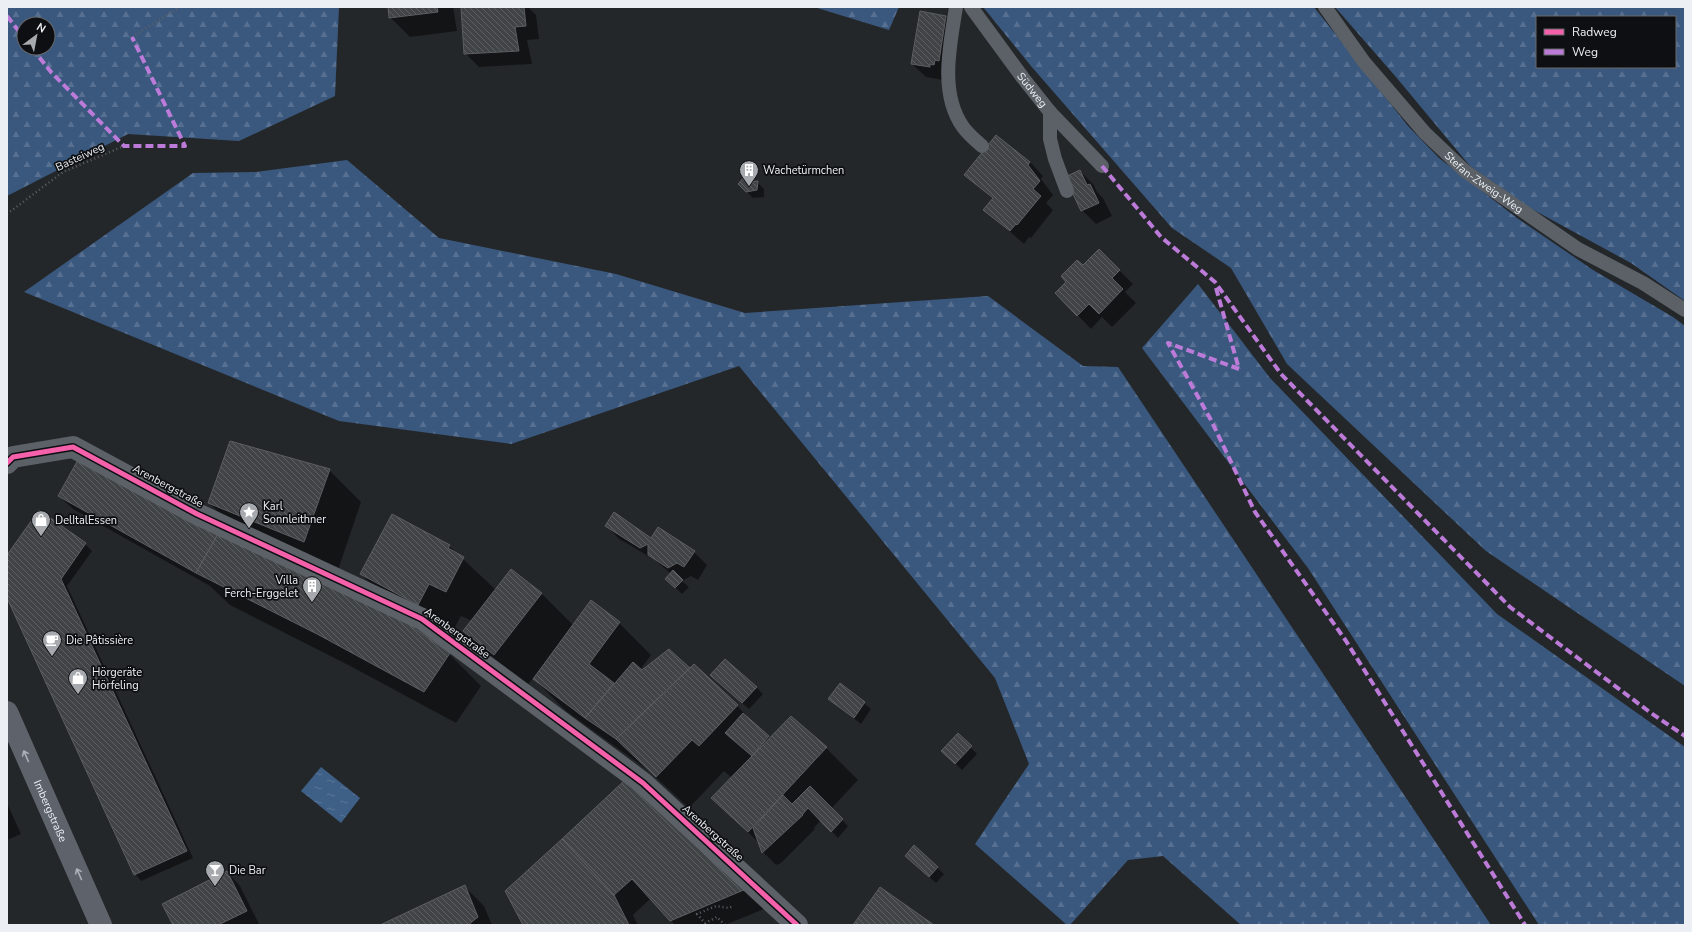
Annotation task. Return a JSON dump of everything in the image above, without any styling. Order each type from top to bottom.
[{"type":"main road","name":"Imbergstraße","points":[[7,712],[96,920]]},
{"type":"street","name":"Arenbergstraße","points":[[9,458],[73,447],[198,514],[422,619],[642,782],[796,925]]},
{"type":"lane","points":[[956,7],[948,59],[950,94],[953,108],[963,127],[982,146]]},
{"type":"lane","name":"Südweg","points":[[971,7],[1050,112],[1102,166]]},
{"type":"lane","name":"Stefan-Zweig-Weg","points":[[1324,7],[1379,80],[1424,132],[1465,171],[1578,249],[1643,282],[1685,310]]},
{"type":"lane","points":[[1050,112],[1050,138],[1055,159],[1067,191]]},
{"type":"path","points":[[132,37],[180,7]]},
{"type":"path","points":[[725,925],[717,917],[705,923],[697,914],[716,906],[729,908]]},
{"type":"green space","points":[[7,7],[339,7],[335,96],[239,141],[128,134],[7,196]]},
{"type":"green space","points":[[814,7],[899,7],[889,30]]},
{"type":"green space","points":[[983,7],[1314,7],[1408,126],[1439,158],[1517,218],[1593,270],[1673,317],[1685,326],[1685,686],[1486,551],[1287,364],[1231,268],[1172,228],[1031,66]]},
{"type":"green space","points":[[1335,7],[1685,7],[1685,301],[1631,263],[1530,208],[1470,166]]},
{"type":"green space","points":[[347,160],[439,238],[616,274],[745,313],[988,296],[1083,366],[1118,367],[1491,925],[1241,925],[1163,856],[1128,860],[1070,925],[1067,925],[975,844],[1029,764],[995,678],[739,366],[511,444],[339,421],[24,292],[193,173],[256,172]]},
{"type":"green space","points":[[1198,284],[1270,378],[1497,614],[1685,747],[1685,925],[1539,925],[1308,568],[1142,348]]},
{"type":"water","points":[[321,767],[360,798],[341,823],[301,791]]},
{"type":"building","points":[[388,7],[437,7],[438,12],[389,18]]},
{"type":"building","points":[[461,7],[524,7],[526,26],[515,27],[519,51],[464,54]]},
{"type":"building","points":[[920,11],[946,16],[939,61],[935,60],[934,65],[930,64],[930,67],[911,64]]},
{"type":"building","points":[[996,135],[1030,162],[1028,165],[1040,181],[1033,189],[1041,196],[1017,225],[1016,224],[1010,231],[983,210],[993,198],[964,175]]},
{"type":"building","points":[[1080,170],[1087,185],[1090,184],[1099,203],[1081,211],[1065,177]]},
{"type":"building","name":"Wachetürmchen","points":[[744,177],[750,182],[758,181],[757,190],[746,192],[738,184]]},
{"type":"building","points":[[1099,249],[1120,270],[1112,278],[1123,289],[1099,314],[1089,304],[1077,316],[1055,293],[1066,282],[1061,276],[1077,260],[1083,265]]},
{"type":"building","points":[[230,441],[330,469],[304,542],[208,503]]},
{"type":"building","points":[[79,458],[219,532],[196,573],[58,496]]},
{"type":"building","points":[[39,510],[86,543],[61,579],[187,851],[134,875],[7,598],[7,555]]},
{"type":"building","points":[[614,512],[651,538],[658,527],[695,551],[684,567],[677,563],[668,568],[648,555],[648,544],[640,548],[605,526]]},
{"type":"building","points":[[392,514],[450,545],[448,548],[464,557],[446,592],[429,584],[418,605],[360,574]]},
{"type":"building","name":"Villa Ferch-Erggelet","points":[[219,532],[395,615],[450,653],[424,692],[319,635],[196,573]]},
{"type":"building","points":[[511,569],[542,593],[494,655],[463,631]]},
{"type":"building","points":[[673,570],[683,580],[675,588],[665,579]]},
{"type":"building","points":[[591,600],[620,622],[589,664],[614,683],[585,718],[533,679]]},
{"type":"building","points":[[669,649],[690,668],[616,739],[585,718],[633,662],[642,670]]},
{"type":"building","points":[[725,659],[757,687],[742,703],[710,675]]},
{"type":"building","points":[[694,664],[738,705],[699,746],[692,740],[656,777],[616,739]]},
{"type":"building","points":[[840,683],[865,702],[854,718],[828,699]]},
{"type":"building","points":[[743,713],[769,736],[752,756],[725,733]]},
{"type":"building","points":[[791,716],[827,747],[748,832],[711,798]]},
{"type":"building","points":[[958,733],[972,746],[955,764],[941,751]]},
{"type":"building","points":[[626,779],[746,889],[670,921],[632,879],[614,895],[562,839]]},
{"type":"building","points":[[810,786],[843,819],[831,832],[808,808],[802,815],[792,804]]},
{"type":"building","points":[[783,795],[803,815],[762,853],[753,828]]},
{"type":"building","points":[[562,839],[614,895],[629,925],[523,925],[505,891]]},
{"type":"building","points":[[914,845],[938,867],[929,877],[905,856]]},
{"type":"building","name":"Die Bar","points":[[227,871],[247,911],[218,925],[173,925],[162,904]]},
{"type":"building","points":[[465,885],[478,917],[468,925],[380,925]]},
{"type":"building","points":[[880,887],[934,925],[853,925]]},
{"type":"marked path","points":[[7,16],[16,28]]},
{"type":"marked path","points":[[38,56],[51,72],[124,146],[185,146],[132,37]]},
{"type":"marked path","points":[[1102,166],[1161,237],[1215,282],[1281,374],[1510,607],[1651,713],[1685,736]]},
{"type":"marked path","points":[[1216,288],[1239,369]]},
{"type":"marked path","points":[[1239,369],[1168,343],[1211,420],[1255,512],[1346,641],[1525,925]]},
{"type":"cycle path","points":[[7,463],[13,457],[73,447],[197,514],[422,619],[643,783],[797,925]]},
{"type":"place","name":"Wachetürmchen","points":[[749,187]]},
{"type":"place","name":"Karl Sonnleithner","points":[[249,529]]},
{"type":"place","name":"DelItalEssen","points":[[41,537]]},
{"type":"place","name":"Villa Ferch-Erggelet","points":[[312,603]]},
{"type":"place","name":"Die Pâtissière","points":[[52,657]]},
{"type":"place","name":"Hörgeräte Hörfeling","points":[[78,695]]},
{"type":"place","name":"Die Bar","points":[[215,887]]}]
